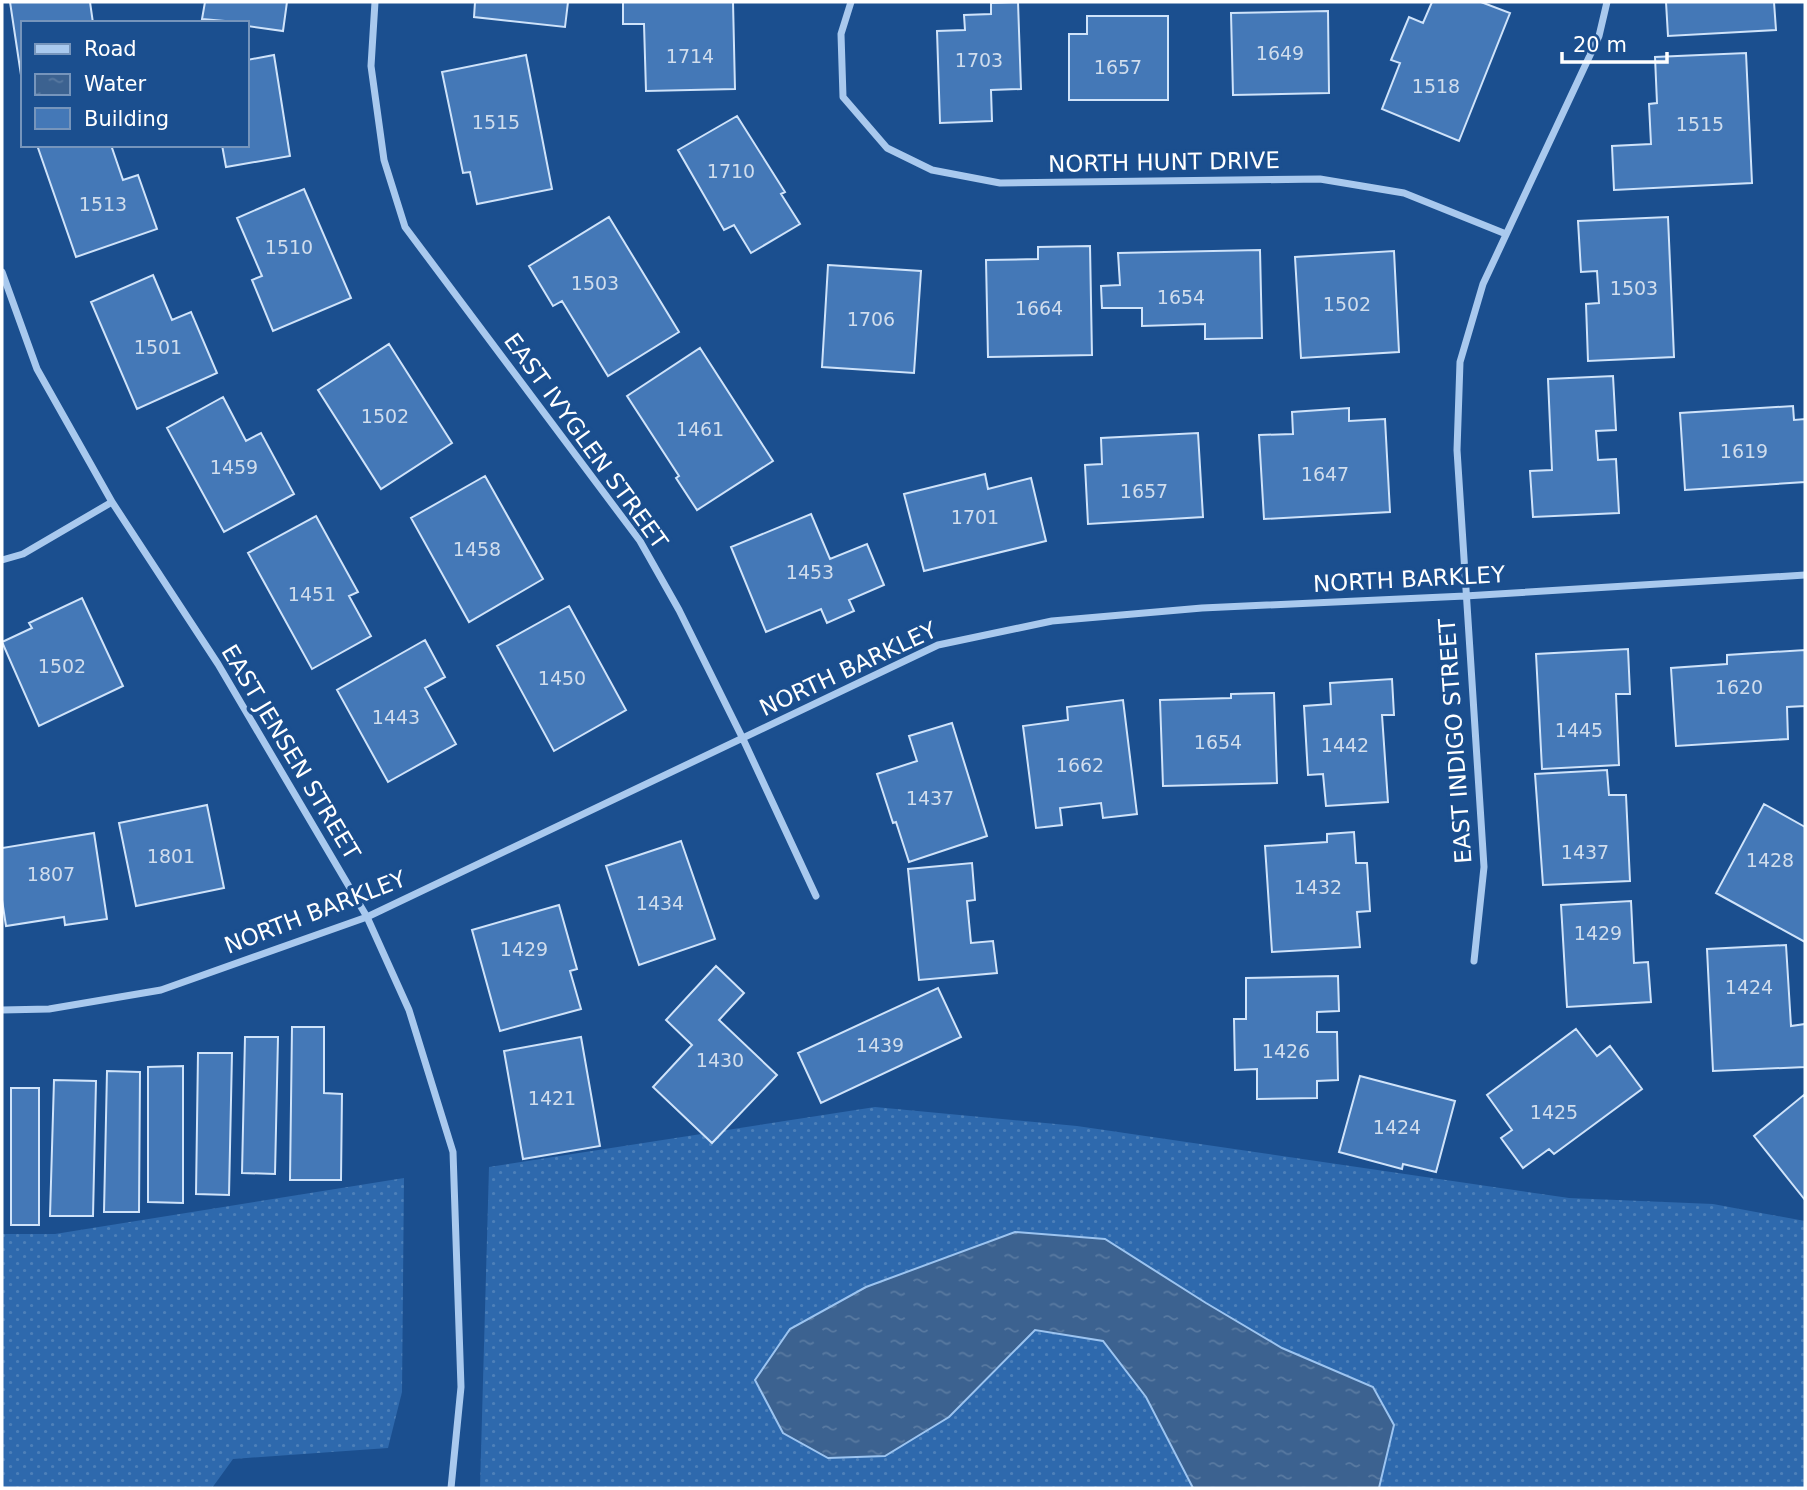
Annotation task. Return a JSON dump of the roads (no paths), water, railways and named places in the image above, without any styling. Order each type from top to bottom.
[{"type":"street","name":"EAST IVYGLEN STREET","points":[[376,2],[370,66],[384,160],[405,228],[640,541],[679,610],[743,739],[816,896]]},
{"type":"street","name":"NORTH HUNT DRIVE","points":[[851,2],[841,34],[843,97],[887,148],[932,170],[1000,183],[1320,179],[1404,192],[1507,234]]},
{"type":"street","name":"EAST INDIGO STREET","points":[[1474,961],[1484,867],[1457,450],[1460,362],[1483,284],[1599,37],[1607,2]]},
{"type":"street","name":"EAST JENSEN STREET","points":[[2,272],[37,369],[112,502],[218,664],[366,917],[409,1010],[453,1152],[461,1387],[451,1488]]},
{"type":"street","points":[[2,560],[23,555],[112,502]]},
{"type":"street","name":"NORTH BARKLEY","points":[[2,1010],[49,1009],[161,990],[366,917],[938,645],[1052,621],[1202,608],[1465,596],[1805,575]]},
{"type":"water","points":[[1015,1232],[1105,1239],[1282,1348],[1373,1387],[1394,1425],[1379,1488],[1193,1488],[1146,1397],[1103,1341],[1035,1330],[949,1417],[885,1456],[828,1458],[783,1433],[755,1380],[790,1329],[866,1287]]}]
